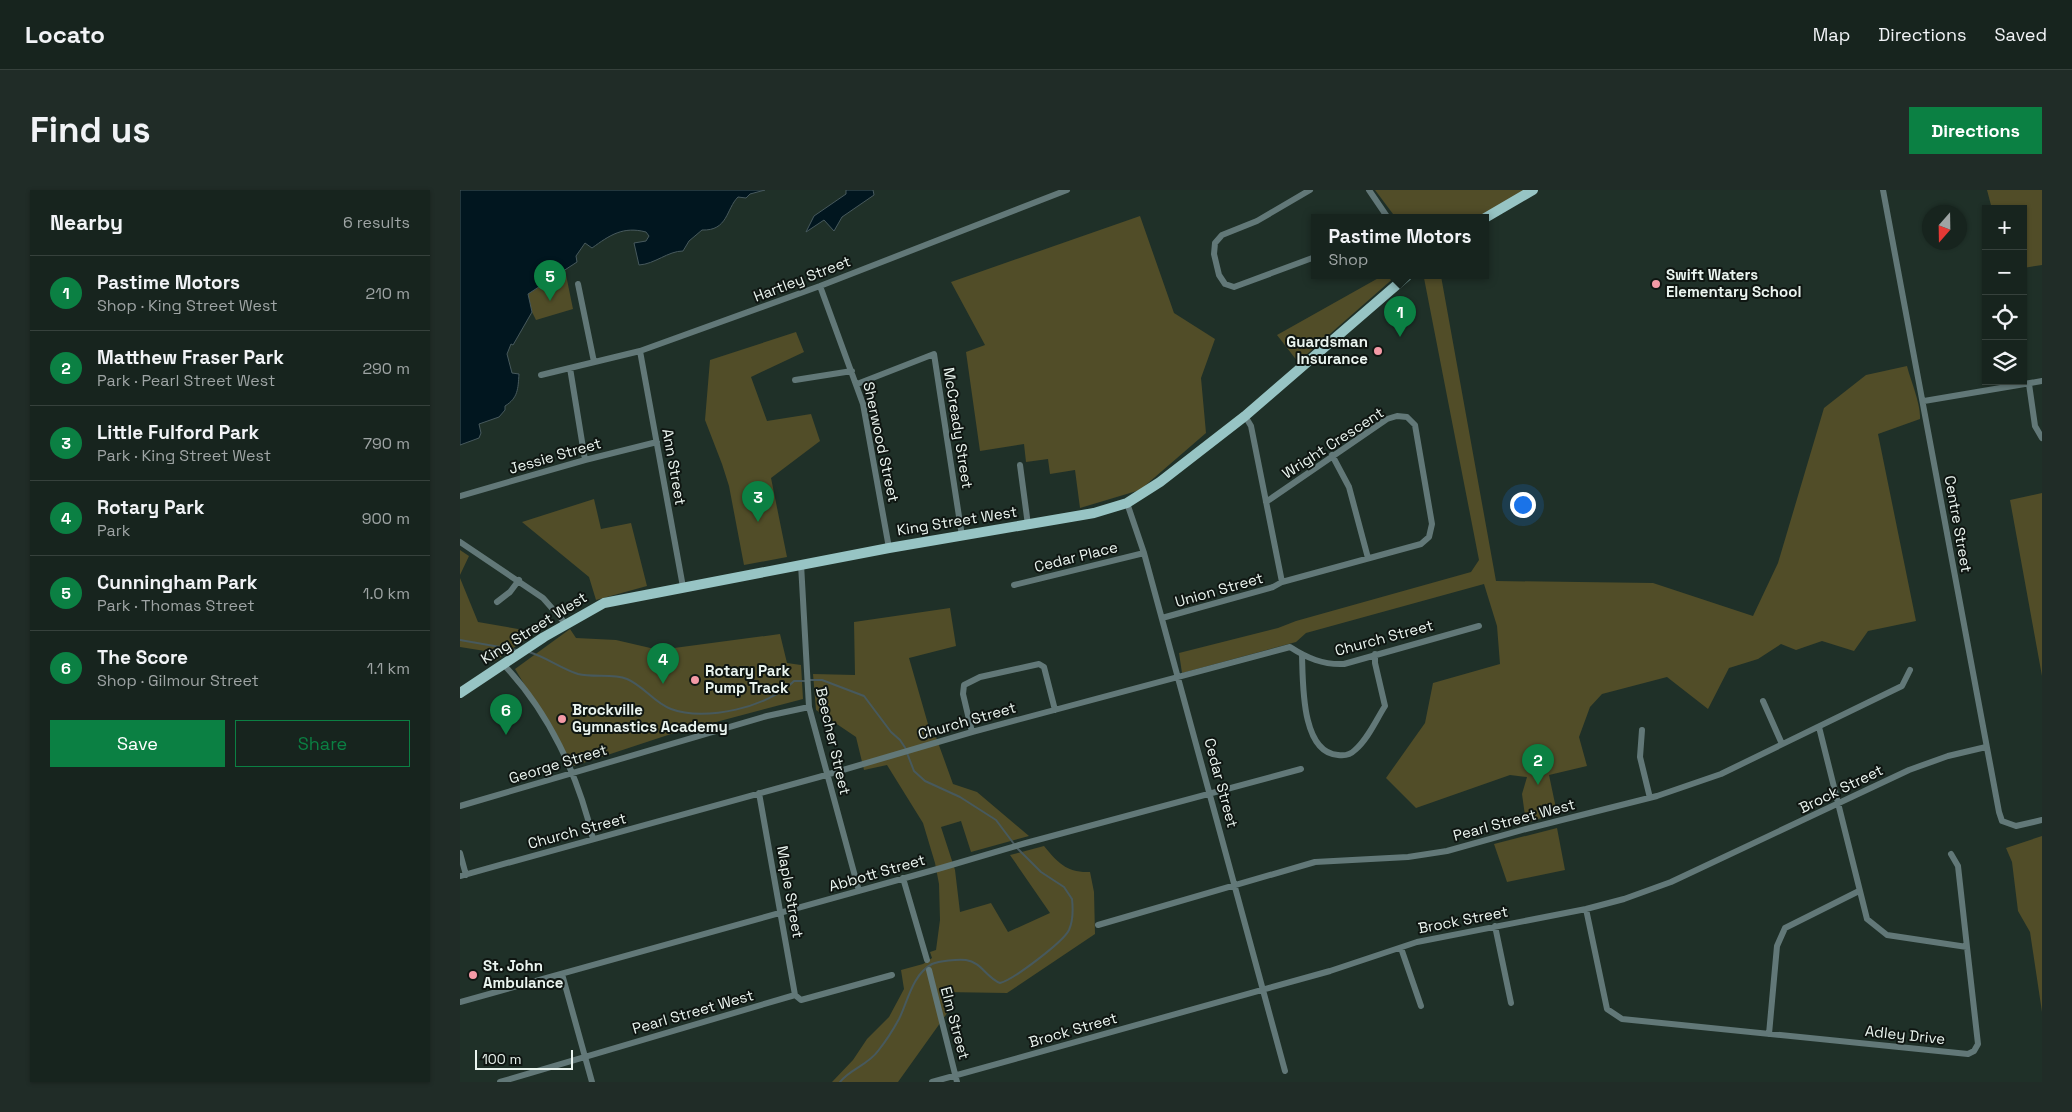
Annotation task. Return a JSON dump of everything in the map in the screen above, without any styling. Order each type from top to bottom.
[{"type":"main road","points":[[1489,216],[1533,190]]},
{"type":"main road","name":"King Street West","points":[[460,693],[544,637],[604,603],[801,564],[1094,513],[1127,503],[1160,482],[1245,416],[1404,279]]},
{"type":"street","name":"Hartley Street","points":[[540,375],[640,351],[820,286],[1067,190]]},
{"type":"street","points":[[1310,190],[1257,220],[1222,235],[1215,243],[1214,254],[1219,275],[1225,284],[1234,287],[1311,258]]},
{"type":"street","points":[[1369,190],[1385,214]]},
{"type":"street","name":"Centre Street","points":[[1883,190],[1924,401],[1986,747],[2002,821],[2016,826],[2042,820]]},
{"type":"street","points":[[578,284],[594,362]]},
{"type":"street","name":"Sherwood Street","points":[[820,286],[857,384],[871,445],[889,548]]},
{"type":"street","name":"Ann Street","points":[[640,351],[683,586]]},
{"type":"street","name":"McCready Street","points":[[857,384],[934,354],[962,536]]},
{"type":"street","points":[[570,368],[585,460]]},
{"type":"street","points":[[795,380],[852,371]]},
{"type":"street","points":[[1924,401],[2042,382]]},
{"type":"street","points":[[2029,384],[2035,426],[2042,438]]},
{"type":"street","points":[[1245,416],[1251,426],[1282,582]]},
{"type":"street","name":"Wright Crescent","points":[[1266,502],[1387,419],[1397,416],[1407,417],[1415,425],[1432,524],[1429,537],[1421,544],[1282,582]]},
{"type":"street","name":"Jessie Street","points":[[460,496],[585,460],[657,442]]},
{"type":"street","points":[[1332,455],[1348,487],[1368,558]]},
{"type":"street","points":[[1020,465],[1028,525]]},
{"type":"street","name":"Cedar Street","points":[[1127,503],[1144,553],[1236,885],[1285,1071]]},
{"type":"street","points":[[460,542],[543,598],[565,624]]},
{"type":"street","name":"Cedar Place","points":[[1014,585],[1144,553]]},
{"type":"street","name":"Beecher Street","points":[[801,564],[806,686],[809,707],[859,891]]},
{"type":"street","points":[[497,602],[510,592],[518,580]]},
{"type":"street","name":"Union Street","points":[[1162,618],[1273,587],[1282,582]]},
{"type":"street","name":"Church Street","points":[[463,875],[827,775],[972,732],[1290,647],[1302,656],[1330,665],[1344,664],[1479,626]]},
{"type":"street","points":[[1302,656],[1303,696],[1312,734],[1324,752],[1344,756],[1355,751],[1385,706],[1374,663],[1375,654]]},
{"type":"street","points":[[503,664],[537,705],[573,773],[583,797],[593,839]]},
{"type":"street","points":[[972,732],[963,694],[964,685],[980,677],[1039,664],[1044,667],[1055,710]]},
{"type":"street","name":"Pearl Street West","points":[[1098,925],[1315,862],[1408,857],[1447,851],[1650,798],[1721,774],[1819,727],[1902,686],[1910,670]]},
{"type":"street","points":[[1763,701],[1782,744]]},
{"type":"street","name":"George Street","points":[[460,806],[767,716],[809,707]]},
{"type":"street","points":[[1819,727],[1867,919],[1880,932],[1887,936],[1968,947],[1958,866],[1951,854]]},
{"type":"street","points":[[1642,730],[1640,757],[1650,798]]},
{"type":"street","name":"Brock Street","points":[[932,1082],[956,1079],[1330,971],[1417,942],[1586,909],[1624,899],[1671,882],[1909,770],[1948,756],[1986,747]]},
{"type":"street","name":"Abbott Street","points":[[460,1002],[1026,843],[1301,770]]},
{"type":"street","name":"Maple Street","points":[[759,794],[795,995]]},
{"type":"street","points":[[460,853],[463,875]]},
{"type":"street","points":[[903,878],[926,960]]},
{"type":"street","points":[[1769,1034],[1776,946],[1782,932],[1785,928],[1859,891]]},
{"type":"street","name":"Adley Drive","points":[[1586,909],[1607,1009],[1613,1015],[1622,1019],[1968,1054],[1974,1052],[1978,1044],[1968,947]]},
{"type":"street","points":[[1495,926],[1511,1003]]},
{"type":"street","points":[[1401,948],[1421,1006]]},
{"type":"street","name":"Elm Street","points":[[929,970],[956,1079]]},
{"type":"street","points":[[562,974],[592,1082]]},
{"type":"street","name":"Pearl Street West","points":[[500,1082],[795,995],[801,1000],[892,975]]},
{"type":"shaded area","points":[[1375,190],[1528,190],[1486,214],[1393,214]]},
{"type":"shaded area","points":[[1987,190],[2042,190],[2042,265],[2027,267],[2027,205],[1991,205]]},
{"type":"shaded area","points":[[1140,216],[1174,313],[1215,339],[1201,378],[1206,433],[1140,490],[1080,508],[1075,470],[1050,474],[1048,459],[1026,462],[1024,444],[980,451],[966,352],[985,345],[951,282]]},
{"type":"shaded area","points":[[565,270],[573,309],[536,320],[528,294]]},
{"type":"shaded area","points":[[1377,279],[1393,279],[1298,362],[1277,335]]},
{"type":"shaded area","points":[[1424,279],[1442,279],[1496,581],[1653,583],[1753,616],[1778,563],[1824,408],[1866,375],[1907,366],[1917,400],[1920,419],[1878,434],[1916,621],[1868,631],[1854,651],[1822,641],[1796,650],[1781,644],[1758,659],[1729,668],[1708,709],[1667,677],[1602,694],[1590,707],[1579,737],[1587,766],[1549,775],[1557,813],[1526,823],[1522,794],[1527,777],[1510,775],[1416,808],[1386,778],[1425,723],[1433,683],[1500,664],[1497,626],[1484,584],[1306,633],[1296,642],[1182,673],[1179,653],[1278,628],[1296,621],[1471,572],[1479,560]]},
{"type":"shaded area","points":[[796,332],[804,352],[751,377],[767,421],[811,414],[820,441],[771,478],[787,557],[744,565],[729,486],[705,420],[710,360]]},
{"type":"shaded area","points":[[2042,493],[2042,676],[2010,500]]},
{"type":"shaded area","points":[[594,499],[601,529],[631,523],[647,586],[596,600],[589,577],[522,522]]},
{"type":"shaded area","points":[[460,550],[469,556],[460,575]]},
{"type":"shaded area","points":[[460,578],[478,622],[518,629],[529,637],[495,661],[485,651],[460,647]]},
{"type":"shaded area","points":[[950,608],[956,646],[909,658],[932,738],[936,737],[953,784],[977,792],[1029,836],[971,852],[961,821],[941,827],[955,870],[960,912],[991,903],[1008,932],[1050,913],[1010,855],[1044,846],[1069,869],[1090,872],[1094,892],[1095,934],[1007,993],[943,992],[948,1012],[898,1082],[832,1082],[853,1060],[867,1039],[889,1017],[904,989],[901,970],[923,964],[932,958],[930,952],[936,950],[940,920],[939,884],[923,823],[887,765],[864,770],[856,737],[816,710],[813,674],[855,675],[854,622]]},
{"type":"shaded area","points":[[570,629],[576,638],[616,640],[659,650],[780,634],[787,663],[801,665],[803,699],[671,734],[574,766],[515,669]]},
{"type":"shaded area","points":[[1557,828],[1565,870],[1507,882],[1494,844]]},
{"type":"shaded area","points":[[2042,836],[2042,1012],[2030,932],[2018,911],[2012,862],[2006,848]]},
{"type":"water","points":[[460,190],[765,190],[750,194],[746,198],[738,197],[722,223],[717,227],[702,230],[689,241],[683,251],[672,253],[645,264],[639,265],[634,243],[646,241],[649,236],[646,232],[630,230],[617,233],[592,248],[585,243],[576,256],[577,262],[528,294],[532,312],[513,345],[511,344],[507,354],[512,373],[519,374],[518,389],[515,396],[505,406],[505,410],[499,417],[479,424],[481,433],[479,438],[460,445]]},
{"type":"water","points":[[846,190],[873,190],[874,195],[842,217],[834,231],[824,220],[806,232],[814,216],[846,194]]},
{"type":"waterway","points":[[460,640],[517,650]]},
{"type":"waterway","points":[[529,652],[578,674],[615,676],[627,679],[665,706],[685,713],[701,714],[736,710],[769,698],[794,681],[806,681]]},
{"type":"waterway","points":[[810,680],[822,680],[864,696],[906,749]]},
{"type":"waterway","points":[[907,753],[914,771],[925,781],[960,797],[996,820],[1014,844]]},
{"type":"waterway","points":[[840,1082],[878,1051],[899,1019],[915,981],[932,964],[954,960],[971,961],[1000,983],[1026,968],[1065,936],[1071,923],[1072,899],[1064,887],[1041,872],[1017,848]]},
{"type":"place","name":"Swift Waters Elementary School","points":[[1656,284]]},
{"type":"place","name":"Cunningham Park","points":[[550,301]]},
{"type":"place","name":"Pastime Motors","points":[[1400,337]]},
{"type":"place","name":"Guardsman Insurance","points":[[1378,351]]},
{"type":"place","name":"Little Fulford Park","points":[[758,522]]},
{"type":"place","name":"Rotary Park Pump Track","points":[[695,680]]},
{"type":"place","name":"Rotary Park","points":[[663,684]]},
{"type":"place","name":"Brockville Gymnastics Academy","points":[[562,719]]},
{"type":"place","name":"The Score","points":[[506,735]]},
{"type":"place","name":"Matthew Fraser Park","points":[[1538,785]]},
{"type":"place","name":"St. John Ambulance","points":[[473,975]]}]
